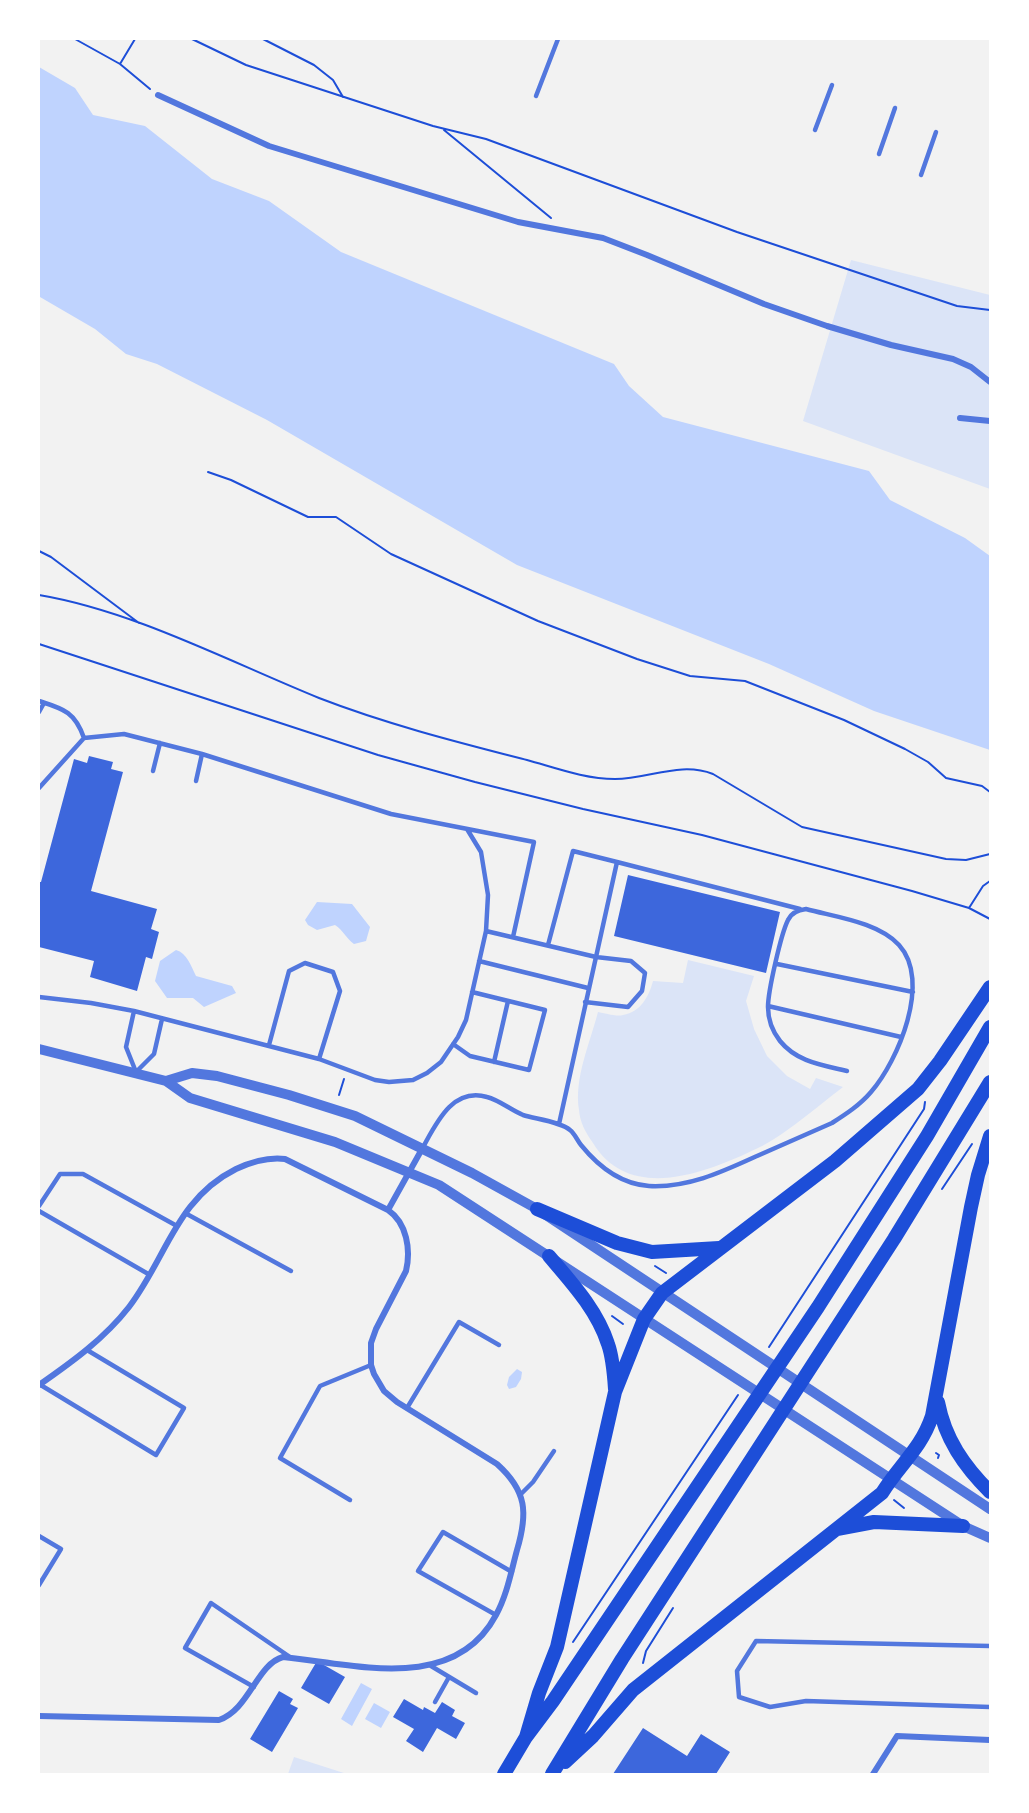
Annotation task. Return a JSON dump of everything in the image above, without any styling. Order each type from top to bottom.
[{"type":"main road","points":[[526,1737],[556,1647],[615,1392],[644,1318],[662,1293],[835,1161],[918,1089],[940,1061],[990,987]]},
{"type":"main road","points":[[504,1774],[526,1737],[553,1701],[796,1342],[927,1136],[990,1027]]},
{"type":"main road","points":[[553,1774],[622,1659],[894,1239],[990,1082]]},
{"type":"main road","points":[[553,1774],[593,1736],[633,1690],[882,1493],[911,1456],[926,1434],[936,1394],[973,1197],[990,1136]]},
{"type":"main road","points":[[537,1209],[617,1243],[652,1252],[721,1247]]},
{"type":"main road","points":[[549,1256],[581,1293],[596,1318],[608,1343],[615,1392]]},
{"type":"main road","points":[[936,1394],[941,1418],[954,1449],[970,1473],[990,1492]]},
{"type":"main road","points":[[835,1530],[874,1522],[963,1526]]},
{"type":"street","points":[[158,95],[269,146],[519,222],[603,238],[764,304],[827,326],[891,345],[953,359],[971,367],[990,382]]},
{"type":"street","points":[[960,418],[990,421]]},
{"type":"street","points":[[39,1049],[166,1081],[190,1098],[335,1142],[452,1192],[963,1526],[990,1538]]},
{"type":"street","points":[[166,1081],[192,1073],[217,1076],[289,1095],[355,1116],[472,1173],[537,1209],[990,1509]]},
{"type":"street","points":[[388,1210],[422,1149]]},
{"type":"street","points":[[39,1384],[87,1350],[119,1319],[150,1275],[185,1212],[207,1187],[220,1177],[249,1163],[279,1158],[291,1161],[388,1210],[397,1216],[403,1225],[408,1261],[376,1329],[370,1350],[374,1374],[384,1391],[509,1474],[520,1495],[524,1519],[505,1597],[496,1615],[486,1631],[471,1646],[452,1658],[431,1666],[409,1670],[283,1657],[275,1660],[236,1711],[219,1720],[39,1716]]},
{"type":"street","points":[[873,1774],[897,1736],[990,1740]]},
{"type":"lane","points":[[536,96],[558,39]]},
{"type":"lane","points":[[815,130],[832,85]]},
{"type":"lane","points":[[879,154],[896,108]]},
{"type":"lane","points":[[921,175],[936,132]]},
{"type":"lane","points":[[39,712],[42,702],[67,711],[79,723],[84,738]]},
{"type":"lane","points":[[39,788],[84,738],[124,734],[202,754],[391,814],[534,842],[513,937]]},
{"type":"lane","points":[[153,771],[159,743]]},
{"type":"lane","points":[[196,781],[202,754]]},
{"type":"lane","points":[[39,998],[91,1003],[134,1011],[319,1059],[375,1080],[413,1080],[441,1062],[466,1020],[486,932],[488,895],[481,852],[467,830]]},
{"type":"lane","points":[[422,1149],[440,1119],[454,1102],[475,1095],[488,1097],[515,1112],[539,1121],[559,1124],[571,1130],[594,1160],[627,1182],[650,1186],[686,1183],[709,1178],[832,1123],[871,1093],[887,1072],[901,1036],[913,992],[912,970],[906,955],[887,934],[877,929],[573,851],[548,945]]},
{"type":"lane","points":[[559,1124],[617,862]]},
{"type":"lane","points":[[800,909],[787,921],[769,993],[768,1006],[771,1025],[779,1040],[790,1052],[803,1060],[847,1071]]},
{"type":"lane","points":[[486,932],[596,957],[631,961],[645,973],[642,991],[628,1007],[585,1002]]},
{"type":"lane","points":[[479,961],[588,988]]},
{"type":"lane","points":[[269,1045],[289,971],[305,963],[333,972],[340,991],[319,1059]]},
{"type":"lane","points":[[777,963],[913,992]]},
{"type":"lane","points":[[453,1044],[470,1056],[529,1070],[545,1010],[472,992]]},
{"type":"lane","points":[[494,1062],[508,1000]]},
{"type":"lane","points":[[768,1006],[901,1036]]},
{"type":"lane","points":[[134,1011],[126,1047],[136,1072],[154,1054],[162,1018]]},
{"type":"lane","points":[[39,1206],[60,1173],[83,1174],[177,1226]]},
{"type":"lane","points":[[39,1211],[150,1275]]},
{"type":"lane","points":[[185,1212],[291,1271]]},
{"type":"lane","points":[[407,1408],[459,1322],[499,1345]]},
{"type":"lane","points":[[39,1384],[156,1455],[184,1408],[87,1350]]},
{"type":"lane","points":[[350,1500],[280,1458],[320,1386],[371,1365]]},
{"type":"lane","points":[[520,1495],[554,1451]]},
{"type":"lane","points":[[496,1615],[418,1571],[443,1532],[512,1572]]},
{"type":"lane","points":[[39,1536],[61,1549],[39,1585]]},
{"type":"lane","points":[[254,1687],[185,1648],[211,1603],[290,1657]]},
{"type":"lane","points":[[990,1646],[756,1641],[737,1671],[739,1697],[770,1707],[807,1701],[990,1707]]},
{"type":"lane","points":[[431,1666],[476,1693]]},
{"type":"lane","points":[[435,1702],[449,1677]]},
{"type":"path","points":[[75,39],[120,64],[158,95]]},
{"type":"path","points":[[120,64],[135,39]]},
{"type":"path","points":[[192,39],[246,65],[442,128],[486,139],[737,232],[957,306],[990,310]]},
{"type":"path","points":[[263,39],[314,65],[333,80],[343,97]]},
{"type":"path","points":[[442,128],[548,214],[561,230]]},
{"type":"path","points":[[208,472],[231,480],[308,516],[336,517],[391,554],[538,621],[637,659],[690,676],[745,681],[844,720],[895,744],[928,762],[946,778],[982,786],[990,792]]},
{"type":"path","points":[[39,551],[51,557],[141,624]]},
{"type":"path","points":[[39,595],[86,606],[141,624],[363,715],[585,776],[616,779],[674,769],[701,770],[713,774],[791,821],[811,830],[956,860],[978,858],[990,854]]},
{"type":"path","points":[[39,644],[378,755],[584,809],[713,837],[912,891],[969,908],[990,919]]},
{"type":"path","points":[[969,908],[983,886],[990,881]]},
{"type":"path","points":[[339,1095],[344,1079]]},
{"type":"path","points":[[767,1351],[924,1109],[922,1094]]},
{"type":"path","points":[[654,1265],[671,1276]]},
{"type":"path","points":[[609,1315],[623,1324]]},
{"type":"path","points":[[570,1646],[741,1390]]},
{"type":"path","points":[[936,1453],[939,1455],[938,1458]]},
{"type":"path","points":[[894,1500],[904,1508]]},
{"type":"shaded area","points":[[851,260],[990,295],[990,489],[803,421]]},
{"type":"shaded area","points":[[688,960],[754,976],[746,1001],[754,1029],[767,1056],[787,1076],[810,1089],[816,1078],[843,1087],[790,1128],[758,1148],[694,1173],[648,1178],[627,1173],[609,1162],[590,1139],[579,1110],[581,1073],[598,1012],[620,1015],[635,1011],[646,998],[653,981],[683,983]]},
{"type":"shaded area","points":[[294,1757],[347,1774],[288,1774]]},
{"type":"water","points":[[39,67],[75,88],[93,115],[145,126],[212,179],[269,201],[341,252],[614,364],[629,386],[663,417],[869,471],[890,500],[965,538],[990,556],[990,750],[874,711],[769,664],[517,565],[267,420],[157,364],[126,354],[95,329],[40,297]]},
{"type":"water","points":[[317,902],[352,904],[370,927],[366,941],[354,944],[335,925],[317,930],[308,925],[305,920]]},
{"type":"water","points":[[176,950],[186,957],[196,976],[232,986],[236,993],[204,1007],[193,998],[167,998],[155,981],[160,961]]},
{"type":"water","points":[[517,1369],[522,1372],[521,1379],[516,1387],[509,1389],[507,1385],[509,1377]]},
{"type":"water","points":[[361,1683],[372,1689],[352,1726],[341,1719]]},
{"type":"water","points":[[374,1703],[390,1712],[381,1728],[365,1719]]},
{"type":"building","points":[[89,756],[113,762],[111,769],[123,772],[91,891],[157,909],[151,929],[159,932],[152,959],[146,957],[137,991],[90,977],[94,961],[39,947],[39,882],[41,882],[74,759],[87,763]]},
{"type":"building","points":[[628,875],[780,912],[766,973],[614,936]]},
{"type":"building","points":[[317,1661],[345,1677],[329,1704],[301,1688]]},
{"type":"building","points":[[279,1691],[293,1699],[290,1704],[298,1708],[272,1752],[250,1739]]},
{"type":"building","points":[[404,1699],[423,1710],[424,1707],[435,1713],[442,1702],[455,1710],[452,1716],[465,1723],[456,1739],[437,1728],[423,1752],[406,1741],[414,1729],[393,1717]]},
{"type":"building","points":[[643,1728],[687,1756],[701,1734],[730,1752],[716,1774],[613,1774]]}]
